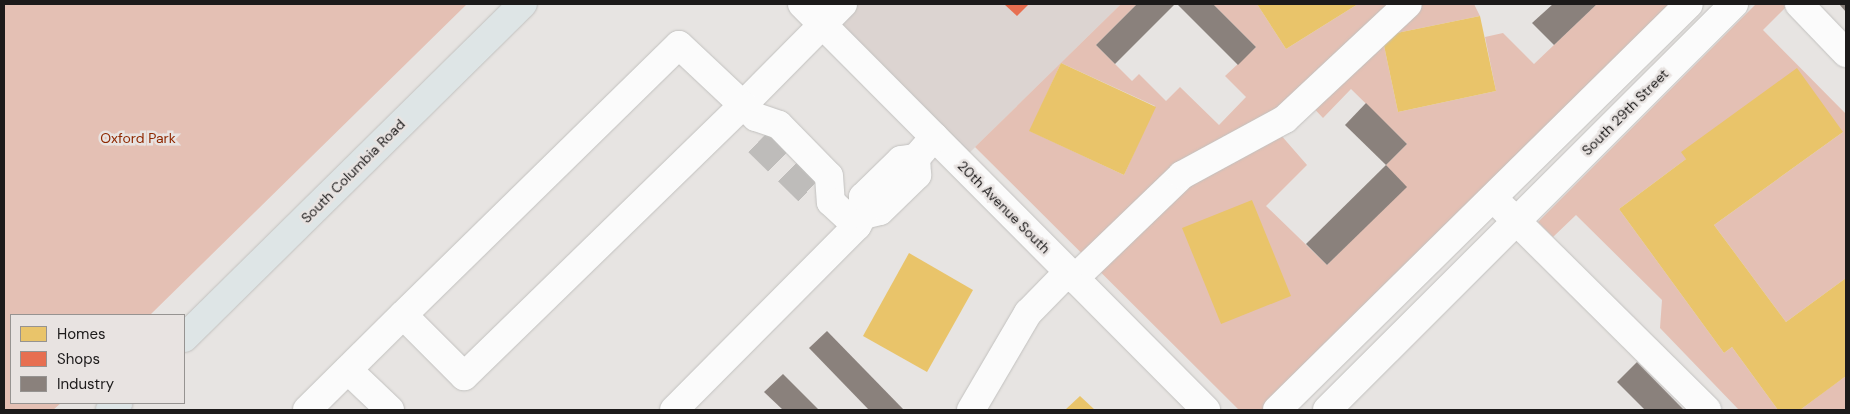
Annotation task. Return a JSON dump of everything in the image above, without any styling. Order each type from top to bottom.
[{"type":"main road","name":"South Columbia Road","points":[[185,337],[523,4]]},
{"type":"street","name":"20th Avenue South","points":[[802,4],[1206,410]]},
{"type":"street","points":[[403,315],[464,376],[753,121],[822,24],[843,4]]},
{"type":"street","points":[[971,410],[1028,313],[1182,175],[1285,119],[1408,4]]},
{"type":"street","points":[[1277,410],[1689,4]]},
{"type":"street","name":"South 29th Street","points":[[1318,370],[1342,405],[1516,221],[1734,4]]},
{"type":"street","points":[[1799,4],[1846,53]]},
{"type":"street","points":[[307,410],[679,45],[753,121],[779,125],[829,176],[822,198],[860,220]]},
{"type":"street","points":[[674,410],[860,220],[880,211],[917,175],[916,158],[934,137]]},
{"type":"street","points":[[1493,198],[1706,410]]},
{"type":"street","points":[[348,370],[390,410]]},
{"type":"shaded area","points":[[802,4],[1121,4],[959,163]]},
{"type":"green space","name":"Oxford Park","points":[[4,4],[467,4],[151,314],[10,314],[10,404],[60,404],[53,410],[4,410]]},
{"type":"green space","points":[[1121,4],[1137,4],[1096,45],[1132,81],[1139,74],[1166,101],[1180,87],[1219,125],[1246,97],[1225,76],[1256,47],[1213,4],[1257,4],[1286,49],[1358,4],[1474,4],[1480,16],[1382,36],[1398,112],[1496,91],[1485,37],[1503,33],[1534,64],[1597,4],[1673,4],[1262,410],[1239,410],[975,147]],"holes":[[[1061,63],[1155,106],[1124,175],[1030,131]],[[1351,89],[1407,144],[1386,165],[1406,187],[1327,265],[1266,206],[1307,165],[1273,126],[1306,100],[1323,118]]]},
{"type":"green space","points":[[1756,4],[1789,4],[1763,30],[1846,114],[1846,278],[1786,322],[1714,225],[1843,132],[1686,159],[1619,209],[1724,353],[1732,347],[1778,410],[1739,410],[1660,328],[1662,300],[1576,215],[1553,237],[1538,222]]},
{"type":"green space","points":[[1846,376],[1846,410],[1800,410],[1832,386]]},
{"type":"building: Homes","points":[[1257,4],[1358,4],[1286,49]]},
{"type":"building: Homes","points":[[1480,16],[1496,91],[1398,112],[1382,36]]},
{"type":"building: Homes","points":[[1061,63],[1156,107],[1124,175],[1029,131]]},
{"type":"building: Homes","points":[[1797,68],[1843,132],[1714,225],[1786,322],[1846,278],[1846,376],[1800,410],[1778,410],[1732,347],[1724,353],[1619,209],[1686,159],[1681,152]]},
{"type":"building: Homes","points":[[1252,200],[1291,296],[1221,324],[1182,228]]},
{"type":"building: Homes","points":[[909,253],[973,290],[927,372],[863,336]]},
{"type":"building: Homes","points":[[1080,396],[1095,410],[1065,410]]},
{"type":"building: Shops","points":[[1004,4],[1029,4],[1017,16]]},
{"type":"building: Industry","points":[[1137,4],[1175,4],[1115,64],[1096,45]]},
{"type":"building: Industry","points":[[1177,4],[1213,4],[1256,47],[1238,65]]},
{"type":"building: Industry","points":[[1553,4],[1597,4],[1554,45],[1532,23]]},
{"type":"building: Industry","points":[[1839,4],[1846,4],[1846,12]]},
{"type":"building: Industry","points":[[1366,103],[1407,144],[1386,165],[1345,125]]},
{"type":"building: Industry","points":[[1386,165],[1407,187],[1327,265],[1306,244]]},
{"type":"building: Industry","points":[[827,331],[904,410],[869,410],[809,348]]},
{"type":"building: Industry","points":[[1637,362],[1684,410],[1645,410],[1617,382]]},
{"type":"building: Industry","points":[[783,374],[819,410],[783,410],[764,392]]},
{"type":"tunnel","points":[[758,142],[812,195]]}]
